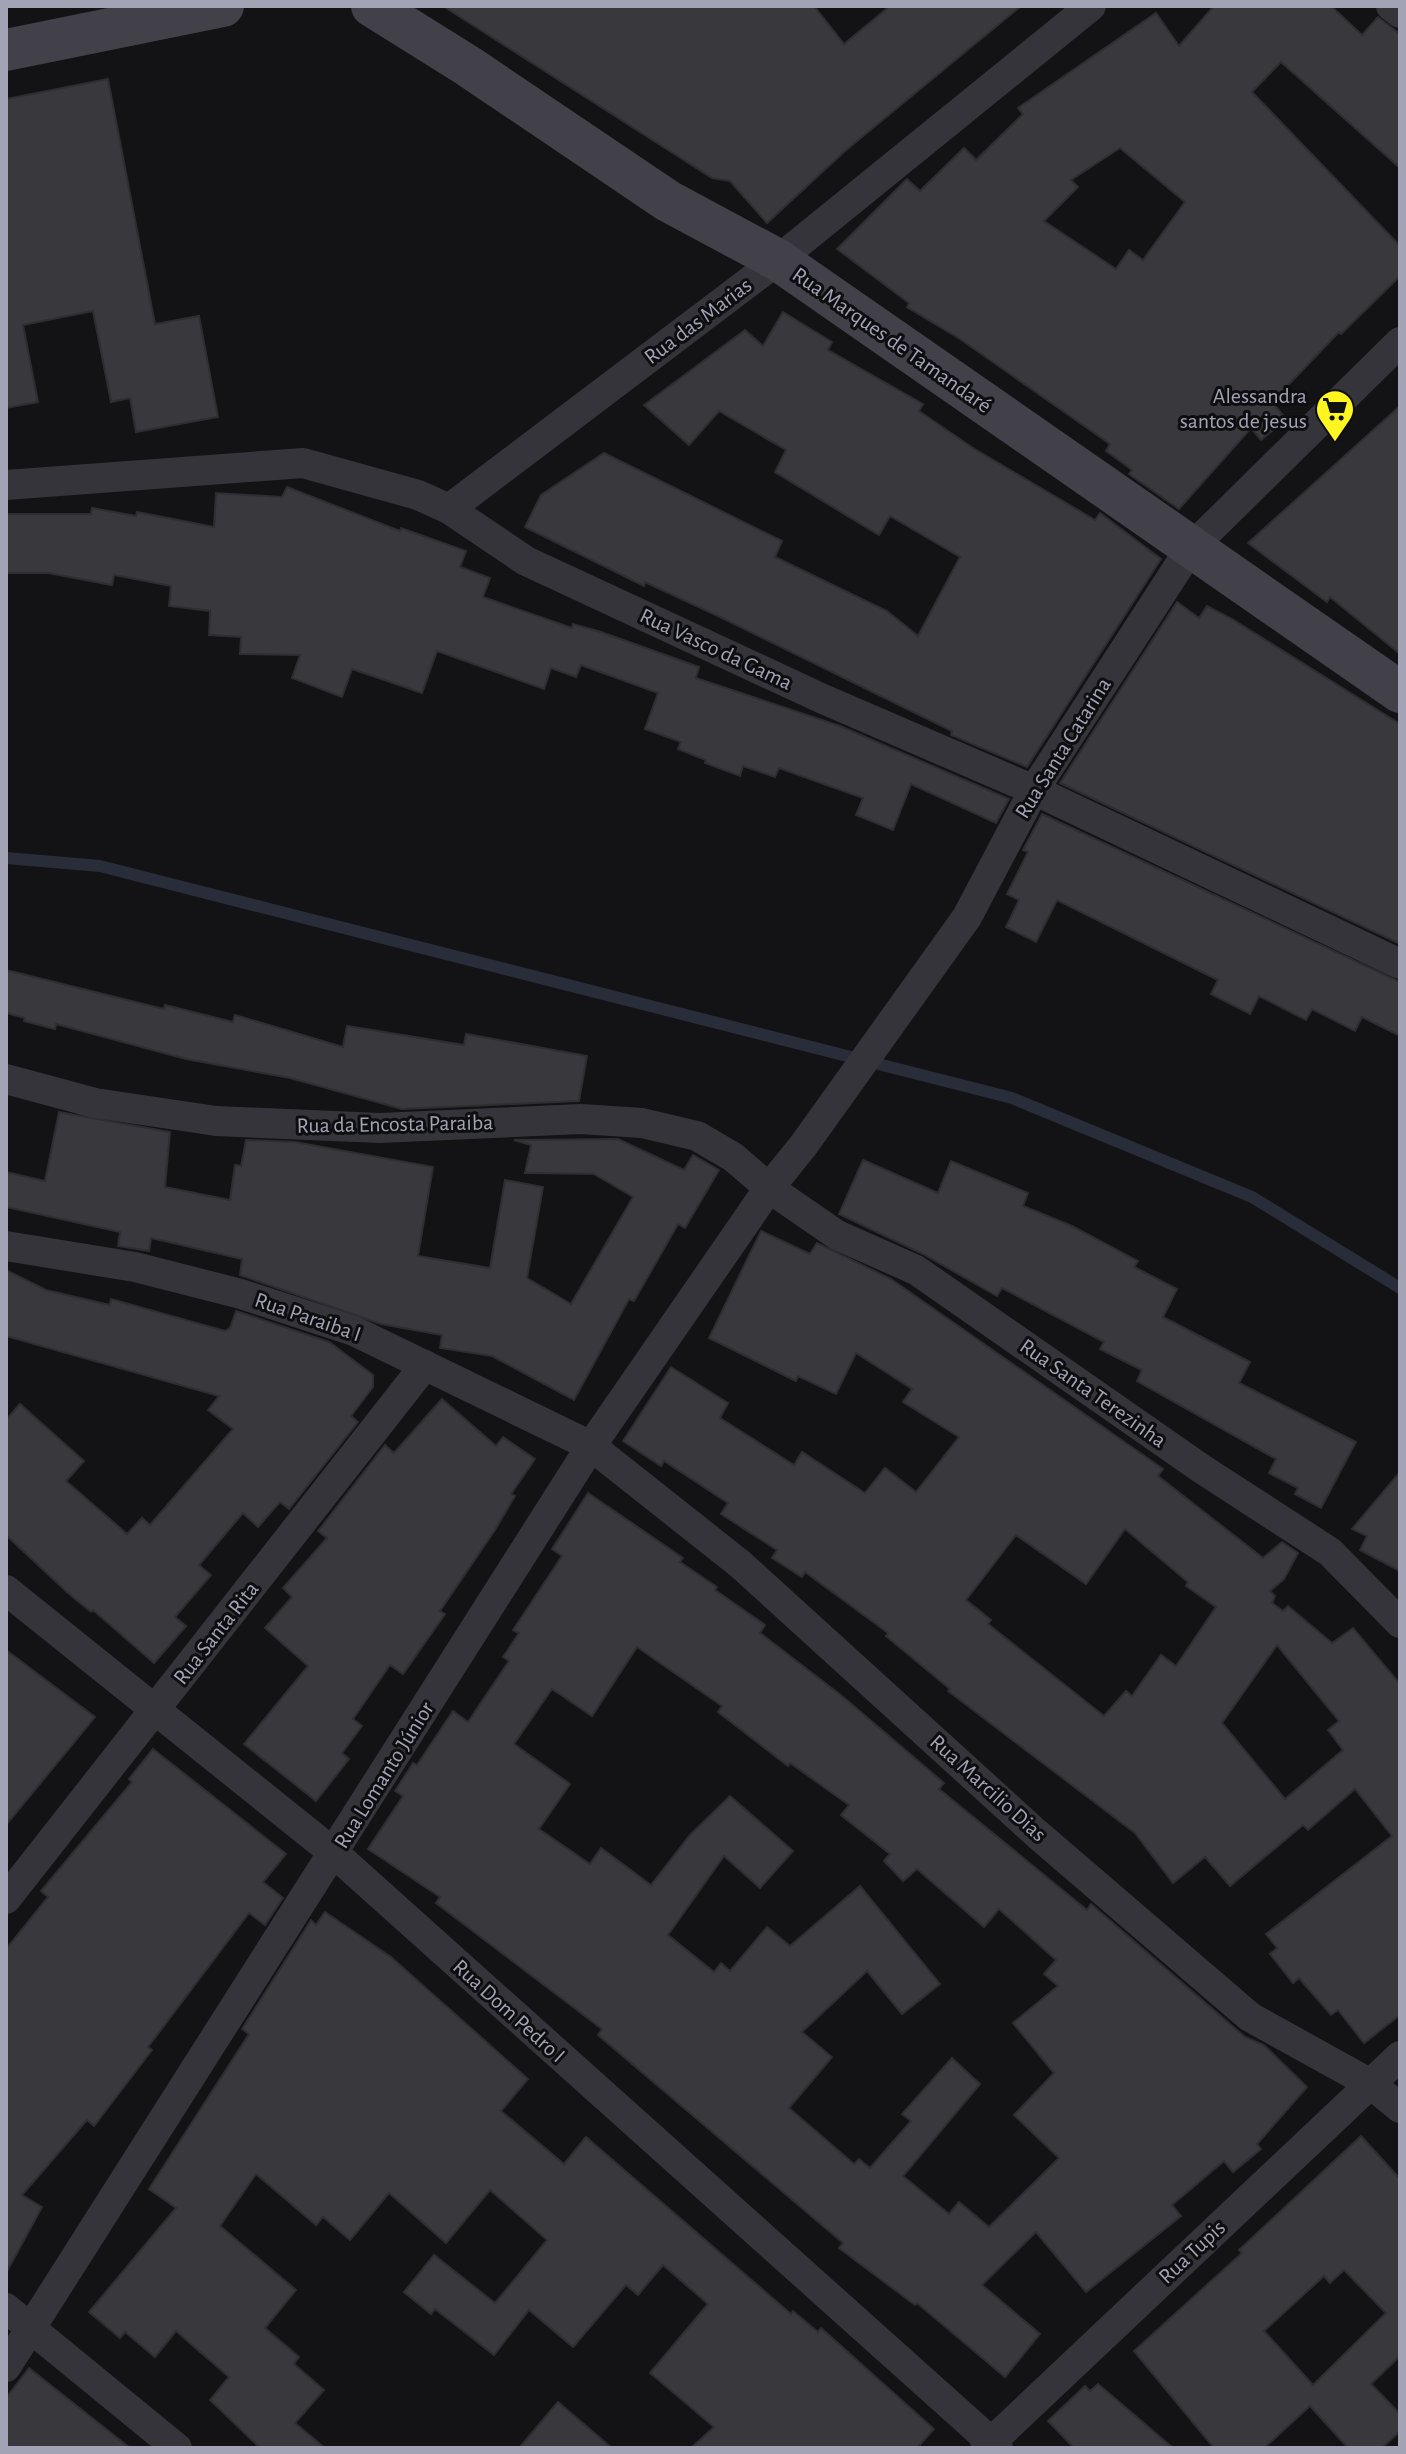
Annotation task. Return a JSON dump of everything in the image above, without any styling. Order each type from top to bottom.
[{"type":"street","points":[[6,50],[223,6]]},
{"type":"street","name":"Rua Marques de Tamandaré","points":[[372,6],[468,66],[668,201],[778,260],[1400,692]]},
{"type":"street","name":"Rua das Marias","points":[[449,509],[778,260],[1091,6]]},
{"type":"street","points":[[1391,6],[1400,13]]},
{"type":"street","name":"Rua Santa Catarina","points":[[769,1188],[803,1146],[967,917],[1034,790],[1190,549],[1400,342]]},
{"type":"street","name":"Rua Vasco da Gama","points":[[6,485],[303,463],[418,495],[449,509],[526,561],[823,699],[1034,790],[1400,964]]},
{"type":"street","name":"Rua da Encosta Paraiba","points":[[6,1079],[95,1103],[216,1121],[288,1126],[380,1128],[581,1119],[642,1123],[669,1127],[717,1145],[769,1188]]},
{"type":"street","name":"Rua Lomanto Júnior","points":[[6,2367],[335,1854],[591,1446],[769,1188]]},
{"type":"street","name":"Rua Santa Terezinha","points":[[769,1188],[837,1235],[916,1270],[1202,1469],[1330,1552],[1400,1623]]},
{"type":"street","name":"Rua Paraiba I","points":[[6,1246],[135,1267],[241,1294],[354,1331],[591,1446]]},
{"type":"street","name":"Rua Santa Rita","points":[[6,1899],[425,1365]]},
{"type":"street","name":"Rua Marcilio Dias","points":[[591,1446],[740,1564],[1037,1834],[1250,2017],[1371,2084],[1400,2108]]},
{"type":"street","name":"Rua Dom Pedro I","points":[[6,1590],[335,1854],[991,2446]]},
{"type":"street","name":"Rua Tupis","points":[[991,2446],[1400,2056]]},
{"type":"street","points":[[6,2308],[177,2448]]},
{"type":"building","points":[[443,6],[814,6],[844,44],[890,6],[1021,6],[845,151],[767,223],[730,181],[712,178]]},
{"type":"building","points":[[1214,6],[1331,6],[1362,35],[1378,17],[1400,34],[1400,168],[1281,62],[1252,92],[1400,246],[1400,276],[1341,334],[1339,332],[1272,402],[1286,419],[1261,440],[1251,428],[1179,509],[1129,474],[1132,470],[1106,451],[1110,444],[960,339],[907,307],[909,303],[837,249],[907,179],[920,191],[964,148],[976,160],[1023,114],[1018,108],[1156,13],[1179,46]],"holes":[[[1120,148],[1185,202],[1143,260],[1129,250],[1116,269],[1044,221],[1078,187],[1071,180]]]},
{"type":"building","points":[[108,79],[155,324],[199,316],[218,417],[136,432],[130,398],[111,402],[93,311],[23,325],[38,402],[6,408],[6,99]]},
{"type":"building","points":[[783,312],[832,342],[828,350],[923,404],[919,411],[973,448],[1095,520],[1100,513],[1161,559],[1027,767],[951,735],[952,731],[718,616],[645,582],[644,586],[525,527],[541,495],[604,453],[782,541],[775,557],[887,611],[918,636],[960,557],[890,516],[879,535],[775,472],[786,450],[719,411],[689,445],[644,405],[745,330],[763,346]]},
{"type":"building","points":[[1400,406],[1400,654],[1330,597],[1327,602],[1248,543]]},
{"type":"building","points":[[287,487],[400,531],[401,528],[466,551],[460,567],[490,578],[483,597],[572,628],[573,624],[601,632],[699,667],[696,678],[840,726],[1009,799],[996,823],[911,784],[893,830],[856,815],[863,798],[779,768],[775,777],[743,766],[740,776],[678,749],[681,742],[645,729],[658,693],[581,665],[576,677],[551,668],[544,689],[437,651],[422,693],[352,669],[342,697],[292,678],[300,655],[240,654],[241,637],[209,635],[210,611],[169,606],[171,586],[114,575],[112,585],[48,573],[7,573],[6,514],[91,514],[92,508],[136,516],[137,512],[214,527],[216,493],[282,497]]},
{"type":"building","points":[[1177,602],[1199,618],[1207,606],[1232,619],[1400,724],[1400,944],[1060,783]]},
{"type":"building","points":[[1042,814],[1400,982],[1400,1036],[1362,1017],[1355,1031],[1312,1009],[1306,1020],[1259,996],[1250,1014],[1211,994],[1218,980],[1057,900],[1036,942],[1006,927],[1019,900],[1007,894],[1028,852],[1023,850]]},
{"type":"building","points":[[6,970],[164,1009],[165,1005],[233,1022],[235,1015],[343,1047],[347,1026],[464,1045],[466,1034],[587,1056],[579,1101],[402,1109],[290,1078],[186,1059],[56,1024],[55,1029],[24,1021],[25,1018],[6,1013]]},
{"type":"building","points":[[59,1112],[170,1132],[165,1187],[230,1200],[235,1165],[241,1166],[246,1140],[295,1142],[433,1167],[418,1256],[490,1268],[505,1180],[543,1187],[527,1278],[571,1304],[633,1197],[594,1174],[525,1173],[531,1145],[514,1140],[618,1139],[684,1170],[693,1155],[719,1170],[685,1228],[678,1224],[634,1301],[629,1299],[574,1400],[492,1356],[440,1348],[442,1335],[381,1324],[240,1275],[242,1259],[151,1238],[149,1251],[118,1246],[120,1232],[6,1207],[6,1172],[45,1181]]},
{"type":"building","points":[[863,1160],[938,1193],[951,1161],[1028,1193],[1023,1206],[1072,1226],[1138,1261],[1134,1267],[1177,1289],[1163,1317],[1250,1362],[1239,1383],[1356,1442],[1321,1508],[1295,1494],[1298,1488],[1269,1473],[1276,1459],[1137,1381],[1142,1370],[1100,1349],[1104,1342],[1002,1288],[997,1296],[923,1254],[839,1214]]},
{"type":"building","points":[[761,1231],[810,1254],[817,1243],[891,1279],[1163,1469],[1158,1476],[1263,1558],[1282,1542],[1298,1553],[1284,1579],[1270,1591],[1275,1596],[1272,1603],[1283,1611],[1288,1606],[1332,1643],[1353,1628],[1400,1684],[1400,2015],[1364,2043],[1338,2010],[1331,2015],[1299,1978],[1293,1983],[1270,1954],[1277,1948],[1266,1934],[1392,1836],[1355,1789],[1308,1830],[1303,1825],[1230,1886],[1205,1857],[1173,1883],[1135,1833],[948,1691],[950,1689],[886,1636],[888,1633],[805,1572],[802,1577],[772,1558],[777,1550],[721,1514],[728,1503],[664,1461],[661,1466],[623,1441],[671,1367],[728,1403],[720,1418],[794,1465],[802,1452],[865,1493],[885,1468],[916,1492],[959,1437],[903,1402],[912,1389],[856,1353],[836,1394],[798,1376],[796,1381],[709,1338]],"holes":[[[1125,1529],[1188,1582],[1186,1586],[1216,1607],[1176,1666],[1161,1655],[1132,1696],[1126,1691],[1104,1716],[988,1624],[991,1620],[966,1600],[1016,1535],[1086,1584]],[[1277,1645],[1339,1721],[1328,1730],[1343,1750],[1285,1799],[1222,1723]]]},
{"type":"building","points":[[6,1270],[46,1290],[110,1305],[111,1299],[225,1331],[230,1328],[236,1311],[329,1342],[373,1375],[373,1387],[351,1416],[358,1422],[289,1509],[280,1502],[258,1527],[243,1513],[199,1565],[211,1575],[175,1617],[186,1626],[154,1663],[93,1610],[91,1612],[68,1593],[6,1535],[6,1420],[20,1404],[84,1461],[66,1481],[127,1534],[142,1518],[150,1525],[233,1429],[208,1410],[219,1396],[6,1336]]},
{"type":"building","points":[[442,1399],[496,1446],[503,1437],[535,1459],[511,1494],[515,1496],[495,1530],[440,1611],[445,1614],[403,1674],[390,1665],[353,1719],[362,1726],[342,1753],[349,1759],[316,1801],[244,1744],[308,1666],[265,1628],[292,1597],[283,1588],[327,1538],[318,1531],[385,1445],[394,1453]]},
{"type":"building","points":[[1400,1472],[1400,1571],[1360,1550],[1367,1536],[1352,1529]]},
{"type":"building","points":[[588,1493],[683,1558],[680,1562],[765,1625],[760,1633],[842,1696],[944,1783],[939,1789],[1087,1910],[1091,1904],[1245,2037],[1264,2045],[1307,2087],[1257,2144],[1261,2149],[1233,2172],[1224,2161],[1172,2205],[1181,2216],[1086,2292],[1036,2232],[982,2285],[1040,2334],[1005,2377],[917,2303],[915,2305],[839,2248],[843,2243],[598,2035],[602,2029],[436,1903],[440,1897],[368,1849],[403,1796],[395,1791],[413,1763],[417,1765],[453,1711],[468,1722],[509,1661],[503,1657],[519,1633],[513,1630],[562,1556],[552,1549]],"holes":[[[637,1647],[722,1706],[718,1712],[788,1766],[790,1763],[849,1805],[841,1815],[890,1854],[884,1861],[903,1881],[917,1869],[984,1927],[999,1909],[1056,1960],[1044,1974],[1058,1986],[1013,2023],[1054,2073],[1014,2115],[1059,2158],[989,2227],[959,2202],[949,2214],[903,2176],[980,2084],[952,2058],[902,2114],[911,2121],[870,2168],[859,2159],[854,2164],[789,2108],[832,2057],[802,2032],[867,1971],[902,2014],[940,1984],[860,1886],[790,1946],[767,1927],[730,1971],[721,1963],[714,1972],[668,1935],[724,1856],[760,1888],[793,1851],[730,1796],[690,1835],[651,1885],[601,1848],[590,1864],[539,1829],[570,1784],[514,1744],[552,1689],[592,1716]]]},
{"type":"building","points":[[6,1650],[95,1717],[6,1825]]},
{"type":"building","points":[[153,1749],[286,1854],[263,1882],[283,1898],[265,1925],[249,1913],[148,2047],[152,2050],[94,2126],[87,2120],[22,2195],[42,2207],[6,2273],[6,1949],[48,1897],[41,1891],[132,1782],[129,1779]]},
{"type":"building","points":[[325,1912],[391,1957],[528,2079],[501,2111],[564,2164],[586,2137],[791,2314],[793,2311],[818,2332],[821,2328],[934,2429],[917,2448],[691,2448],[714,2427],[650,2373],[708,2304],[663,2265],[638,2295],[626,2285],[573,2347],[529,2310],[494,2355],[435,2309],[431,2314],[404,2292],[434,2255],[495,2303],[547,2240],[490,2190],[446,2243],[389,2193],[350,2240],[323,2217],[316,2225],[256,2174],[220,2226],[296,2290],[265,2328],[299,2357],[294,2364],[324,2390],[295,2423],[325,2448],[260,2448],[210,2400],[229,2377],[176,2331],[155,2357],[125,2332],[120,2338],[89,2312],[176,2208],[149,2189],[249,2034],[242,2029],[311,1920],[316,1925]]},
{"type":"building","points":[[1361,2136],[1400,2179],[1400,2356],[1371,2384],[1400,2414],[1400,2431],[1382,2448],[1348,2448],[1310,2406],[1264,2448],[1214,2448],[1134,2351],[1242,2253],[1239,2250]],"holes":[[[1344,2270],[1386,2313],[1313,2385],[1264,2331],[1324,2276],[1330,2283]]]},
{"type":"building","points":[[29,2368],[130,2448],[6,2448],[6,2398]]},
{"type":"building","points":[[1098,2384],[1173,2448],[1074,2448],[1048,2421],[1085,2386],[1090,2391]]},
{"type":"building","points":[[558,2402],[612,2448],[519,2448]]},
{"type":"waterway","points":[[6,858],[100,866],[1012,1098],[1252,1197],[1400,1288]]},
{"type":"place","name":"Alessandra santos de jesus","points":[[1335,443]]}]
